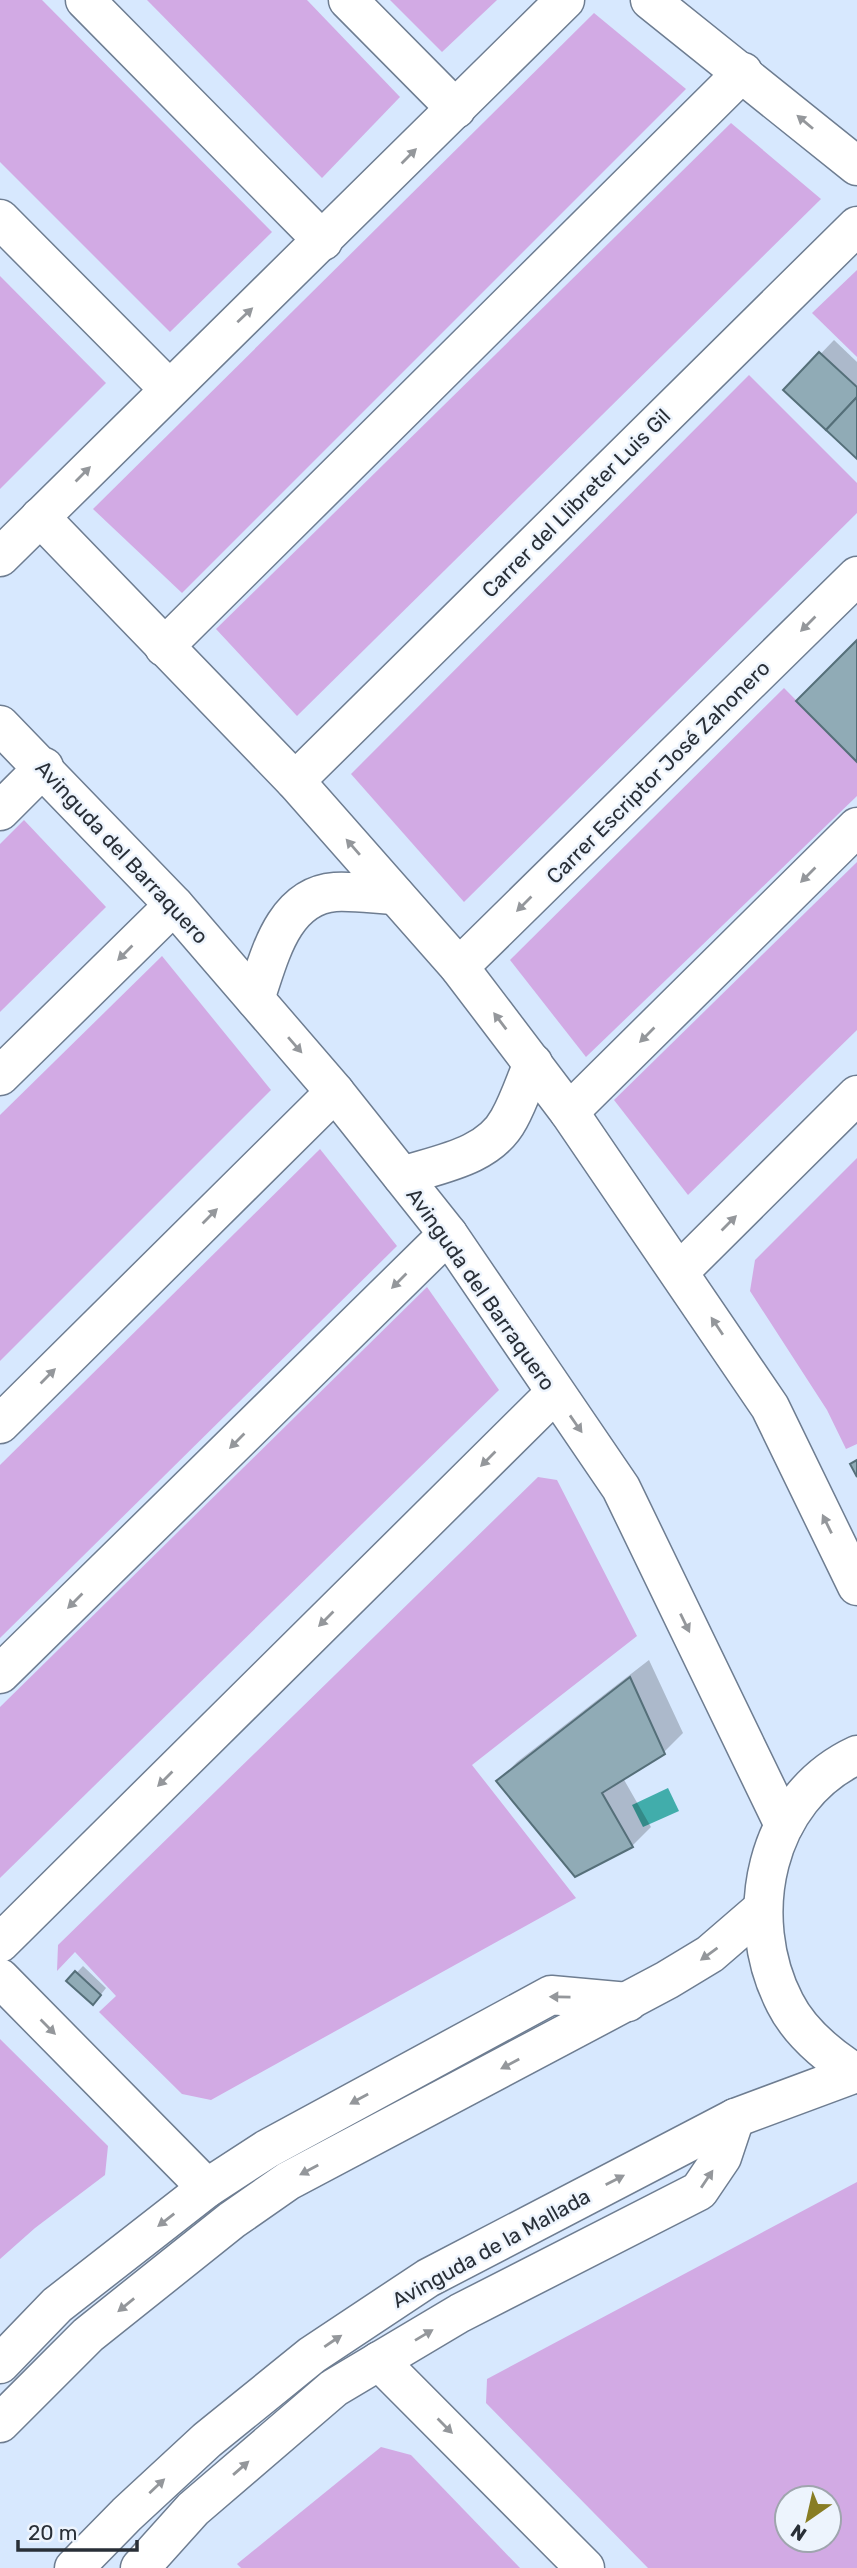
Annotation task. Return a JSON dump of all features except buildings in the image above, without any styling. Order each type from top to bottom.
[{"type":"street","points":[[85,0],[323,241]]},
{"type":"street","points":[[348,0],[456,109]]},
{"type":"street","points":[[0,557],[168,388],[323,241],[565,0]]},
{"type":"street","points":[[650,0],[857,166]]},
{"type":"street","points":[[164,647],[743,72]]},
{"type":"street","points":[[0,219],[168,388]]},
{"type":"street","name":"Carrer del Llibreter Luis Gil","points":[[295,780],[857,226]]},
{"type":"street","points":[[40,517],[295,780],[459,967],[533,1063],[680,1271],[770,1407],[857,1586]]},
{"type":"street","name":"Carrer Escriptor José Zahonero","points":[[459,967],[857,576]]},
{"type":"street","name":"Avinguda del Barraquero","points":[[0,724],[174,905],[335,1092],[448,1234],[554,1394],[621,1488],[784,1825]]},
{"type":"street","points":[[0,811],[44,768]]},
{"type":"street","points":[[569,1112],[857,827]]},
{"type":"street","points":[[255,999],[273,946],[287,918],[303,904],[332,892],[395,895]]},
{"type":"street","points":[[0,1076],[174,905]]},
{"type":"street","points":[[402,1176],[477,1151],[493,1140],[509,1121],[533,1063]]},
{"type":"street","points":[[0,1424],[335,1092]]},
{"type":"street","points":[[680,1271],[857,1095]]},
{"type":"street","points":[[0,1674],[448,1234]]},
{"type":"street","points":[[0,1942],[554,1394]]},
{"type":"street","points":[[856,2074],[816,2044],[786,2005],[765,1950],[761,1910],[768,1864],[784,1825],[810,1790],[844,1761],[857,1755]]},
{"type":"street","points":[[0,2423],[88,2335],[232,2220],[288,2181],[628,2002],[710,1954],[761,1910]]},
{"type":"street","points":[[0,1978],[207,2188]]},
{"type":"street","points":[[0,2364],[57,2305],[207,2188],[267,2149],[551,1995],[628,2002]]},
{"type":"street","name":"Avinguda de la Mallada","points":[[74,2568],[127,2514],[207,2440],[312,2355],[428,2278],[735,2118],[856,2074]]},
{"type":"street","name":"Avinguda de la Mallada","points":[[151,2557],[193,2510],[334,2388],[460,2313],[699,2190],[722,2157],[735,2118]]},
{"type":"street","points":[[379,2361],[585,2568]]},
{"type":"street","points":[[127,2514],[151,2557]]},
{"type":"shaded area","points":[[0,0],[42,0],[272,232],[170,332],[0,162]]},
{"type":"shaded area","points":[[147,0],[307,0],[400,97],[322,178]]},
{"type":"shaded area","points":[[390,0],[497,0],[442,52]]},
{"type":"shaded area","points":[[594,13],[686,89],[182,593],[93,509]]},
{"type":"shaded area","points":[[731,123],[821,199],[297,716],[216,629]]},
{"type":"shaded area","points":[[857,270],[857,357],[812,313]]},
{"type":"shaded area","points":[[0,276],[106,383],[0,489]]},
{"type":"shaded area","points":[[749,375],[857,483],[857,513],[464,902],[351,774]]},
{"type":"shaded area","points":[[784,688],[857,762],[857,796],[586,1057],[510,960]]},
{"type":"shaded area","points":[[24,820],[106,907],[0,1012],[0,844]]},
{"type":"shaded area","points":[[857,862],[857,1030],[688,1195],[614,1100]]},
{"type":"shaded area","points":[[162,956],[271,1090],[0,1361],[0,1115]]},
{"type":"shaded area","points":[[320,1149],[397,1246],[0,1638],[0,1465]]},
{"type":"shaded area","points":[[857,1158],[857,1444],[846,1449],[827,1410],[750,1291],[755,1260]]},
{"type":"shaded area","points":[[427,1287],[499,1390],[0,1878],[0,1707]]},
{"type":"shaded area","points":[[538,1477],[557,1480],[637,1636],[472,1765],[576,1898],[211,2100],[182,2094],[99,2012],[116,1996],[75,1952],[57,1971],[58,1945]]},
{"type":"shaded area","points":[[668,1788],[679,1811],[643,1827],[632,1805]]},
{"type":"shaded area","points":[[0,2039],[108,2146],[105,2175],[35,2228],[0,2259]]},
{"type":"shaded area","points":[[857,2182],[857,2568],[648,2568],[486,2403],[487,2379]]},
{"type":"shaded area","points":[[381,2447],[411,2455],[520,2568],[241,2568],[237,2564]]}]
